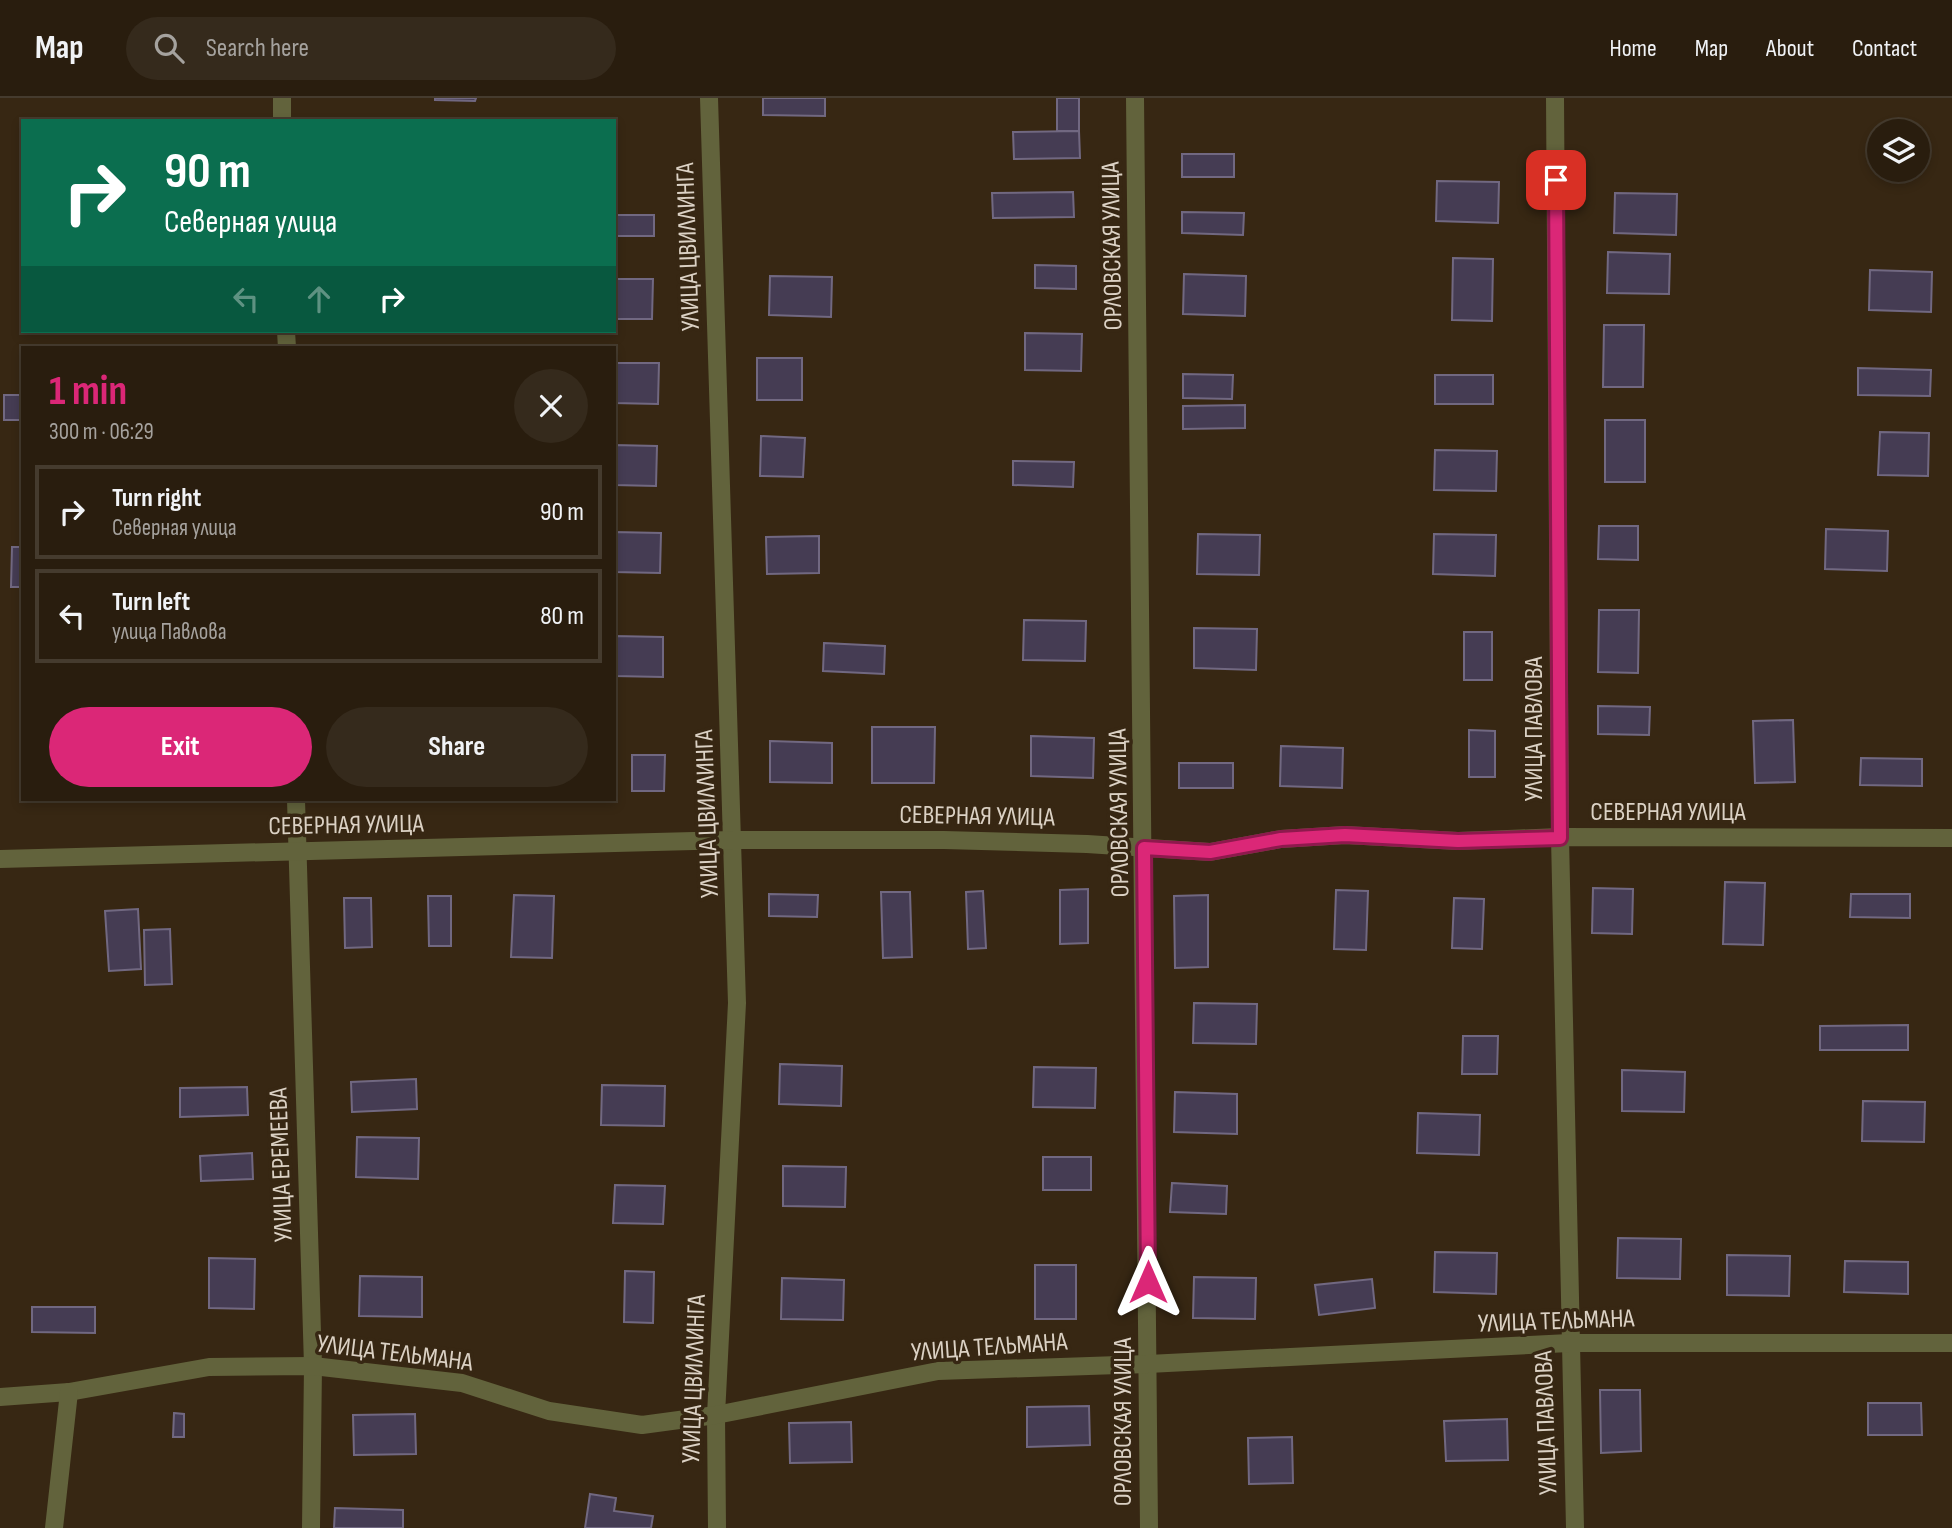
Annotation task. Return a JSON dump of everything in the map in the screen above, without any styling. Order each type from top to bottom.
[{"type":"street","points":[[282,98],[282,119]]},
{"type":"street","name":"УЛИЦА ЦВИЛЛИНГА","points":[[709,98],[737,1003],[716,1415],[717,1528]]},
{"type":"street","name":"ОРЛОВСКАЯ УЛИЦА","points":[[1135,98],[1150,1528]]},
{"type":"street","name":"УЛИЦА ПАВЛОВА","points":[[1555,98],[1560,838],[1574,1528]]},
{"type":"street","name":"УЛИЦА ЕРЕМЕЕВА","points":[[296,801],[313,1366],[311,1528]]},
{"type":"street","name":"СЕВЕРНАЯ УЛИЦА","points":[[0,859],[733,840],[957,840],[1087,844],[1210,852],[1281,839],[1345,835],[1458,841],[1560,838],[1952,838]]},
{"type":"street","name":"УЛИЦА ТЕЛЬМАНА","points":[[0,1397],[69,1392],[209,1367],[313,1366],[462,1383],[549,1411],[642,1425],[716,1415],[937,1371],[1148,1364],[1569,1343],[1952,1343]]},
{"type":"street","points":[[54,1528],[69,1392]]},
{"type":"building","points":[[435,98],[476,98],[475,101]]},
{"type":"building","points":[[763,98],[825,98],[825,116],[763,115]]},
{"type":"building","points":[[1057,98],[1079,98],[1079,131],[1057,131]]},
{"type":"building","points":[[1079,131],[1080,158],[1014,159],[1013,132]]},
{"type":"building","points":[[1182,154],[1234,154],[1234,177],[1182,177]]},
{"type":"building","points":[[1437,181],[1499,182],[1498,223],[1436,221]]},
{"type":"building","points":[[1073,192],[1074,217],[993,218],[992,193]]},
{"type":"building","points":[[1615,193],[1677,194],[1676,235],[1614,233]]},
{"type":"building","points":[[1182,212],[1244,213],[1243,235],[1182,233]]},
{"type":"building","points":[[616,215],[654,215],[654,236],[616,236]]},
{"type":"building","points":[[1608,252],[1670,254],[1669,294],[1607,293]]},
{"type":"building","points":[[1453,258],[1493,259],[1492,321],[1452,320]]},
{"type":"building","points":[[1035,265],[1076,266],[1076,289],[1035,288]]},
{"type":"building","points":[[1870,270],[1932,272],[1931,312],[1869,310]]},
{"type":"building","points":[[1184,274],[1246,276],[1245,316],[1183,314]]},
{"type":"building","points":[[770,276],[832,277],[831,317],[769,315]]},
{"type":"building","points":[[616,279],[653,279],[652,319],[616,319]]},
{"type":"building","points":[[1604,325],[1644,325],[1643,387],[1603,387]]},
{"type":"building","points":[[1025,333],[1082,334],[1081,371],[1025,370]]},
{"type":"building","points":[[757,358],[802,358],[802,400],[757,400]]},
{"type":"building","points":[[616,363],[659,363],[658,404],[616,403]]},
{"type":"building","points":[[1858,368],[1931,370],[1930,396],[1858,395]]},
{"type":"building","points":[[1183,374],[1233,375],[1232,399],[1183,398]]},
{"type":"building","points":[[1435,375],[1493,375],[1493,404],[1435,404]]},
{"type":"building","points":[[4,395],[21,395],[21,420],[4,420]]},
{"type":"building","points":[[1245,405],[1245,428],[1183,429],[1183,406]]},
{"type":"building","points":[[1605,420],[1645,420],[1645,482],[1605,482]]},
{"type":"building","points":[[1880,432],[1929,433],[1928,476],[1878,475]]},
{"type":"building","points":[[761,436],[805,438],[803,477],[760,476]]},
{"type":"building","points":[[616,445],[657,446],[656,486],[616,485]]},
{"type":"building","points":[[1435,450],[1497,451],[1496,491],[1434,490]]},
{"type":"building","points":[[1013,461],[1074,462],[1073,487],[1013,485]]},
{"type":"building","points":[[1599,526],[1638,526],[1638,560],[1598,559]]},
{"type":"building","points":[[1826,529],[1888,531],[1887,571],[1825,569]]},
{"type":"building","points":[[616,532],[661,533],[660,573],[616,572]]},
{"type":"building","points":[[1198,534],[1260,535],[1259,575],[1197,574]]},
{"type":"building","points":[[1434,534],[1496,535],[1495,576],[1433,574]]},
{"type":"building","points":[[819,536],[819,573],[767,574],[766,537]]},
{"type":"building","points":[[12,547],[21,547],[21,587],[11,587]]},
{"type":"building","points":[[1599,610],[1639,610],[1638,673],[1598,672]]},
{"type":"building","points":[[1024,620],[1086,621],[1085,661],[1023,660]]},
{"type":"building","points":[[1194,628],[1257,629],[1256,670],[1194,668]]},
{"type":"building","points":[[1464,632],[1492,632],[1492,680],[1464,680]]},
{"type":"building","points":[[616,636],[663,637],[663,677],[616,676]]},
{"type":"building","points":[[824,643],[885,646],[884,674],[823,671]]},
{"type":"building","points":[[1598,706],[1650,707],[1649,735],[1598,734]]},
{"type":"building","points":[[1793,720],[1795,782],[1755,783],[1753,721]]},
{"type":"building","points":[[872,727],[935,727],[934,783],[872,783]]},
{"type":"building","points":[[1469,730],[1495,731],[1495,777],[1469,777]]},
{"type":"building","points":[[1031,736],[1094,738],[1093,778],[1031,776]]},
{"type":"building","points":[[770,741],[832,743],[832,783],[770,782]]},
{"type":"building","points":[[1281,746],[1343,748],[1342,788],[1280,786]]},
{"type":"building","points":[[632,755],[665,755],[664,791],[632,791]]},
{"type":"building","points":[[1861,758],[1922,759],[1922,786],[1860,785]]},
{"type":"building","points":[[1179,763],[1233,763],[1233,788],[1179,788]]},
{"type":"building","points":[[1725,882],[1765,883],[1763,945],[1723,944]]},
{"type":"building","points":[[1593,888],[1633,889],[1632,934],[1592,933]]},
{"type":"building","points":[[1088,889],[1088,943],[1060,944],[1060,890]]},
{"type":"building","points":[[1336,890],[1368,891],[1366,950],[1334,949]]},
{"type":"building","points":[[983,891],[986,948],[968,949],[966,892]]},
{"type":"building","points":[[881,892],[910,892],[912,957],[883,958]]},
{"type":"building","points":[[769,894],[818,895],[817,917],[769,916]]},
{"type":"building","points":[[1851,894],[1910,894],[1910,918],[1850,917]]},
{"type":"building","points":[[514,895],[554,896],[552,958],[511,957]]},
{"type":"building","points":[[1208,895],[1208,967],[1175,968],[1174,896]]},
{"type":"building","points":[[428,896],[451,896],[451,946],[429,946]]},
{"type":"building","points":[[344,898],[371,898],[372,947],[345,948]]},
{"type":"building","points":[[1454,898],[1484,899],[1482,949],[1452,948]]},
{"type":"building","points":[[138,909],[141,969],[109,971],[105,911]]},
{"type":"building","points":[[170,929],[172,984],[145,985],[144,930]]},
{"type":"building","points":[[1194,1003],[1257,1004],[1256,1044],[1193,1043]]},
{"type":"building","points":[[1908,1025],[1908,1050],[1820,1050],[1820,1026]]},
{"type":"building","points":[[1463,1036],[1498,1036],[1497,1074],[1462,1074]]},
{"type":"building","points":[[780,1064],[842,1066],[841,1106],[779,1104]]},
{"type":"building","points":[[1034,1067],[1096,1068],[1095,1108],[1033,1107]]},
{"type":"building","points":[[1622,1070],[1685,1072],[1684,1112],[1622,1111]]},
{"type":"building","points":[[416,1079],[417,1109],[352,1112],[351,1082]]},
{"type":"building","points":[[602,1085],[665,1086],[664,1126],[601,1125]]},
{"type":"building","points":[[247,1087],[248,1115],[180,1117],[180,1088]]},
{"type":"building","points":[[1175,1092],[1237,1094],[1237,1134],[1174,1132]]},
{"type":"building","points":[[1863,1101],[1925,1102],[1924,1142],[1862,1141]]},
{"type":"building","points":[[1418,1113],[1480,1115],[1479,1155],[1417,1153]]},
{"type":"building","points":[[357,1137],[419,1138],[418,1179],[356,1177]]},
{"type":"building","points":[[252,1153],[253,1179],[201,1181],[200,1156]]},
{"type":"building","points":[[1043,1157],[1091,1157],[1091,1190],[1043,1190]]},
{"type":"building","points":[[783,1166],[846,1167],[845,1207],[783,1206]]},
{"type":"building","points":[[1172,1183],[1227,1186],[1226,1214],[1170,1212]]},
{"type":"building","points":[[615,1185],[665,1186],[663,1224],[613,1223]]},
{"type":"building","points":[[1618,1238],[1681,1239],[1680,1279],[1617,1278]]},
{"type":"building","points":[[1435,1252],[1497,1253],[1496,1294],[1434,1292]]},
{"type":"building","points":[[1727,1255],[1790,1256],[1789,1296],[1727,1295]]},
{"type":"building","points":[[209,1258],[255,1259],[254,1309],[209,1308]]},
{"type":"building","points":[[1845,1261],[1908,1262],[1908,1294],[1844,1292]]},
{"type":"building","points":[[1035,1265],[1076,1265],[1076,1319],[1035,1319]]},
{"type":"building","points":[[625,1271],[654,1272],[653,1323],[624,1322]]},
{"type":"building","points":[[360,1276],[422,1277],[422,1317],[359,1316]]},
{"type":"building","points":[[1194,1277],[1256,1278],[1255,1319],[1193,1318]]},
{"type":"building","points":[[782,1278],[844,1280],[843,1320],[781,1319]]},
{"type":"building","points":[[1372,1279],[1375,1308],[1319,1315],[1315,1285]]},
{"type":"building","points":[[32,1307],[95,1307],[95,1333],[32,1332]]},
{"type":"building","points":[[1600,1390],[1640,1390],[1641,1451],[1601,1453]]},
{"type":"building","points":[[1868,1403],[1921,1403],[1922,1435],[1868,1435]]},
{"type":"building","points":[[1089,1406],[1090,1445],[1027,1447],[1027,1407]]},
{"type":"building","points":[[174,1413],[184,1414],[184,1437],[173,1437]]},
{"type":"building","points":[[415,1414],[416,1454],[354,1455],[353,1415]]},
{"type":"building","points":[[1507,1419],[1508,1460],[1446,1461],[1444,1421]]},
{"type":"building","points":[[851,1422],[852,1462],[790,1463],[789,1423]]},
{"type":"building","points":[[1292,1437],[1293,1483],[1249,1484],[1248,1438]]},
{"type":"building","points":[[590,1494],[616,1498],[614,1511],[653,1516],[651,1528],[585,1528]]},
{"type":"building","points":[[335,1508],[403,1510],[403,1528],[334,1528]]},
{"type":"route","points":[[1148,1282],[1144,848],[1210,852],[1281,839],[1345,835],[1458,841],[1560,838],[1556,180]]}]
